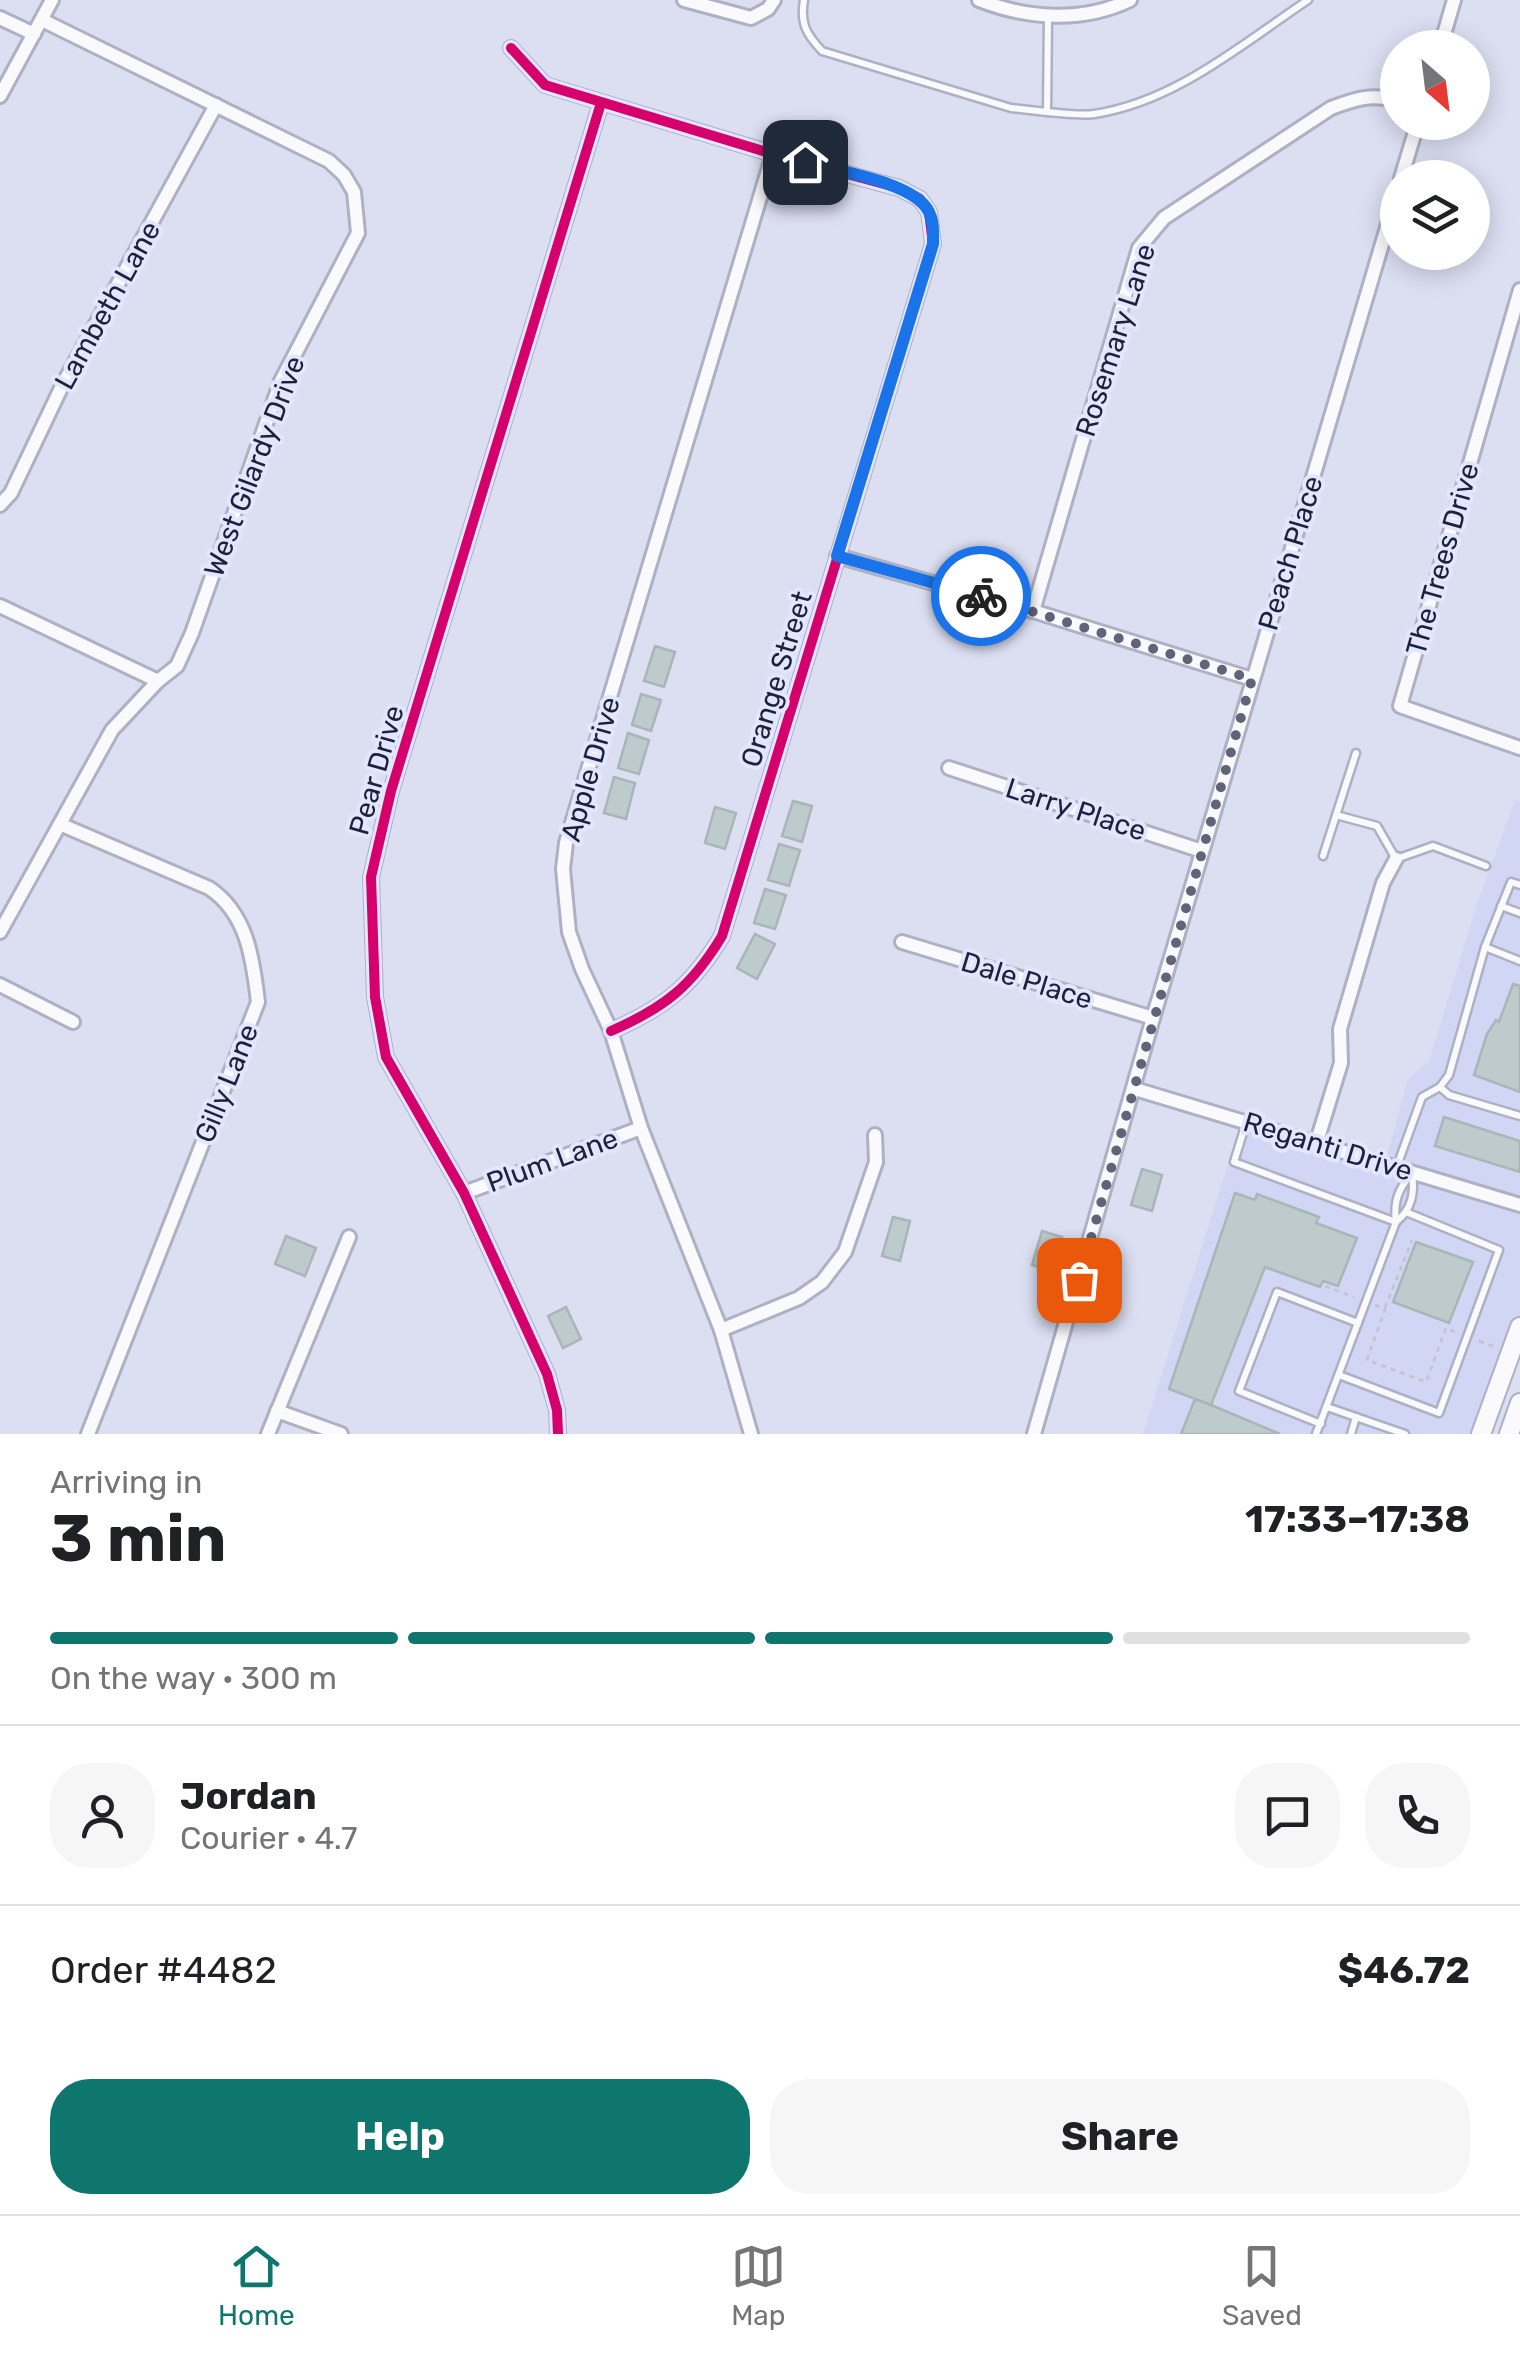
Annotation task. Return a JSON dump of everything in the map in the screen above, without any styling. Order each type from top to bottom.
[{"type":"main road","points":[[1481,1434],[1520,1328]]},
{"type":"street","points":[[0,96],[52,0]]},
{"type":"street","points":[[684,0],[751,18],[768,9],[774,0]]},
{"type":"street","points":[[980,0],[1048,16],[1092,13],[1130,0]]},
{"type":"street","points":[[1445,30],[1454,0]]},
{"type":"street","points":[[0,18],[34,34]]},
{"type":"street","name":"West Gilardy Drive","points":[[0,932],[112,730],[177,666],[281,380],[358,233],[354,192],[330,161],[42,20]]},
{"type":"street","name":"Orange Street","points":[[510,48],[545,85],[898,188],[920,200],[933,227],[933,244],[722,936],[704,967],[674,997],[649,1014],[610,1031]]},
{"type":"street","name":"Rosemary Lane","points":[[1033,611],[1139,248],[1148,234],[1164,218],[1331,108],[1380,96]]},
{"type":"street","name":"Pear Drive","points":[[558,1434],[558,1410],[548,1374],[464,1192],[386,1057],[375,997],[371,877],[391,791],[600,103]]},
{"type":"street","name":"Lambeth Lane","points":[[0,505],[11,493],[62,386],[216,105]]},
{"type":"street","name":"Apple Drive","points":[[752,1434],[721,1330],[640,1128],[610,1031],[569,932],[563,869],[566,843],[774,154]]},
{"type":"street","name":"Peach Place","points":[[1034,1434],[1380,250]]},
{"type":"street","name":"The Trees Drive","points":[[1520,290],[1400,706],[1520,748]]},
{"type":"street","points":[[837,556],[1252,679]]},
{"type":"street","points":[[0,606],[158,681]]},
{"type":"street","name":"Larry Place","points":[[949,768],[1202,851]]},
{"type":"street","name":"Gilly Lane","points":[[62,825],[226,899],[238,916],[254,971],[258,1002],[88,1434]]},
{"type":"street","points":[[1317,1142],[1341,1064],[1340,1029],[1383,884],[1396,859]]},
{"type":"street","name":"Dale Place","points":[[902,942],[1153,1018]]},
{"type":"street","points":[[0,986],[73,1022]]},
{"type":"street","name":"Reganti Drive","points":[[1136,1089],[1520,1205]]},
{"type":"street","name":"Plum Lane","points":[[464,1192],[640,1128]]},
{"type":"street","points":[[721,1330],[799,1298],[822,1282],[845,1252],[876,1162],[875,1136]]},
{"type":"street","points":[[268,1434],[349,1237]]},
{"type":"street","points":[[276,1411],[341,1434]]},
{"type":"lane","points":[[804,0],[801,16],[806,35],[822,51],[1011,108],[1091,114],[1133,105],[1165,92],[1308,0]]},
{"type":"lane","points":[[1047,112],[1048,16]]},
{"type":"lane","points":[[1323,856],[1356,752]]},
{"type":"lane","points":[[1336,815],[1377,826],[1396,859],[1433,846],[1486,866]]},
{"type":"lane","points":[[1397,1168],[1422,1096],[1440,1086],[1448,1075],[1485,947],[1511,882],[1520,886]]},
{"type":"lane","points":[[1501,906],[1520,913]]},
{"type":"lane","points":[[1485,947],[1520,961]]},
{"type":"lane","points":[[1440,1086],[1449,1095],[1520,1116]]},
{"type":"lane","points":[[1247,1121],[1234,1162],[1396,1222]]},
{"type":"lane","points":[[1396,1222],[1394,1208],[1400,1188],[1412,1173]]},
{"type":"lane","points":[[1316,1434],[1396,1222],[1406,1212],[1415,1191],[1412,1173]]},
{"type":"lane","points":[[1339,1375],[1439,1413],[1500,1250],[1406,1212]]},
{"type":"lane","points":[[1320,1424],[1239,1391],[1245,1374],[1278,1292],[1358,1323]]},
{"type":"lane","points":[[1327,1407],[1404,1434]]},
{"type":"lane","points":[[1350,1434],[1356,1418]]},
{"type":"path","points":[[1412,1240],[1367,1360],[1426,1382],[1446,1328],[1510,1353]]},
{"type":"path","points":[[1325,1286],[1385,1309]]},
{"type":"shaded area","points":[[1515,800],[1520,802],[1520,1327],[1481,1434],[1143,1434],[1242,1119],[1385,1164],[1408,1078],[1429,1062],[1476,907]]},
{"type":"building","points":[[655,646],[675,652],[664,687],[644,681]]},
{"type":"building","points":[[641,694],[661,700],[651,731],[632,725]]},
{"type":"building","points":[[628,733],[649,740],[639,774],[618,768]]},
{"type":"building","points":[[614,777],[635,783],[626,819],[604,813]]},
{"type":"building","points":[[793,801],[812,806],[802,842],[782,836]]},
{"type":"building","points":[[715,807],[736,813],[725,849],[705,843]]},
{"type":"building","points":[[779,844],[800,850],[789,886],[768,880]]},
{"type":"building","points":[[765,889],[786,895],[775,929],[754,923]]},
{"type":"building","points":[[755,934],[775,944],[757,979],[737,968]]},
{"type":"building","points":[[1513,984],[1520,986],[1520,1092],[1474,1075],[1487,1034],[1496,1020],[1499,1022]]},
{"type":"building","points":[[1444,1117],[1520,1141],[1520,1172],[1435,1146]]},
{"type":"building","points":[[1142,1169],[1162,1175],[1152,1211],[1131,1205]]},
{"type":"building","points":[[1235,1193],[1255,1200],[1257,1194],[1319,1217],[1316,1223],[1357,1238],[1338,1286],[1323,1281],[1320,1287],[1265,1267],[1211,1405],[1169,1389]]},
{"type":"building","points":[[893,1217],[910,1221],[900,1261],[882,1256]]},
{"type":"building","points":[[1042,1231],[1062,1237],[1052,1271],[1032,1265]]},
{"type":"building","points":[[286,1236],[316,1248],[305,1276],[275,1264]]},
{"type":"building","points":[[1416,1242],[1473,1262],[1449,1323],[1393,1302]]},
{"type":"building","points":[[566,1307],[581,1339],[563,1348],[548,1316]]},
{"type":"building","points":[[1195,1399],[1211,1405],[1280,1434],[1181,1434]]},
{"type":"cycle path","points":[[511,48],[545,85],[899,188],[920,199],[929,212],[933,244],[722,936],[675,994],[611,1031]]},
{"type":"cycle path","points":[[558,1434],[557,1410],[547,1374],[464,1193],[386,1057],[375,997],[371,877],[391,791],[601,103]]},
{"type":"way so far","points":[[981,596],[1252,679],[1079,1280]]},
{"type":"route","points":[[805,162],[898,188],[920,200],[933,227],[933,244],[837,556],[981,596]]}]
